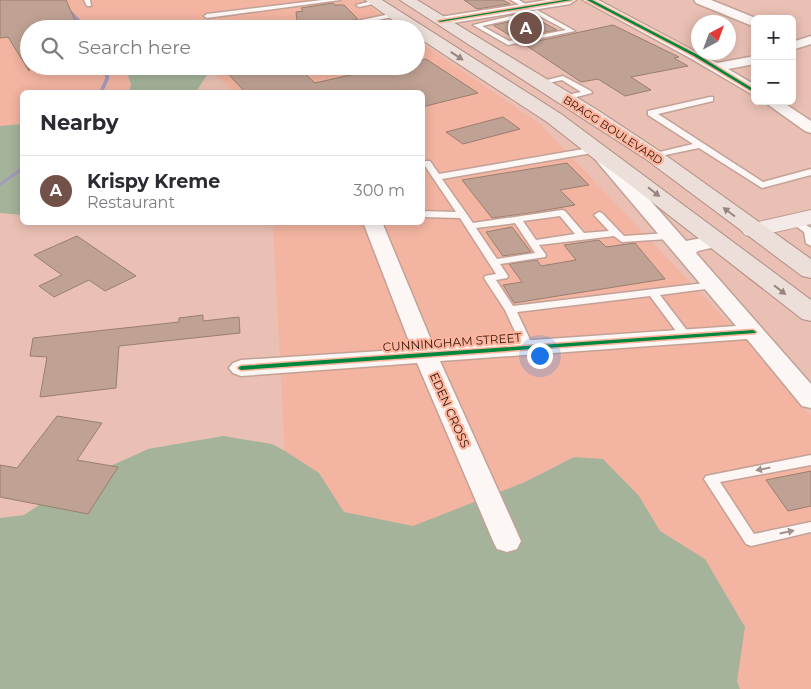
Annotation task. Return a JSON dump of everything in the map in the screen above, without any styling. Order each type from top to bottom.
[{"type":"main road","name":"BRAGG BOULEVARD","points":[[407,0],[440,22],[472,35],[540,83],[654,156],[811,272]]},
{"type":"main road","name":"BRAGG BOULEVARD","points":[[368,4],[402,20]]},
{"type":"main road","name":"BRAGG BOULEVARD","points":[[425,35],[554,118],[597,152],[633,176],[811,313]]},
{"type":"street","points":[[440,22],[495,16],[570,0]]},
{"type":"street","points":[[589,0],[716,67],[751,89]]},
{"type":"street","points":[[700,0],[751,20]]},
{"type":"street","points":[[716,67],[751,61]]},
{"type":"street","points":[[776,105],[811,128]]},
{"type":"street","points":[[597,152],[811,400]]},
{"type":"street","name":"EDEN CROSS","points":[[373,225],[426,356],[507,541]]},
{"type":"street","points":[[753,230],[806,225]]},
{"type":"street","points":[[686,254],[691,246],[717,241]]},
{"type":"street","name":"CUNNINGHAM STREET","points":[[241,368],[753,332]]},
{"type":"lane","points":[[207,16],[286,4],[332,0]]},
{"type":"lane","points":[[353,0],[368,4]]},
{"type":"lane","points":[[472,35],[500,38],[508,44],[572,31],[514,0]]},
{"type":"lane","points":[[369,20],[395,15]]},
{"type":"lane","points":[[472,35],[476,25],[495,16]]},
{"type":"lane","points":[[472,35],[500,38]]},
{"type":"lane","points":[[710,99],[651,113],[762,185],[811,172]]},
{"type":"lane","points":[[654,156],[700,144]]},
{"type":"lane","points":[[436,177],[597,152]]},
{"type":"lane","points":[[425,164],[427,164],[464,214],[502,276],[489,278],[510,310],[528,348]]},
{"type":"lane","points":[[799,175],[811,184]]},
{"type":"lane","points":[[471,226],[562,213],[582,236]]},
{"type":"lane","points":[[425,214],[464,214]]},
{"type":"lane","points":[[599,215],[622,239],[668,236]]},
{"type":"lane","points":[[494,262],[541,256],[517,219]]},
{"type":"lane","points":[[806,225],[811,242]]},
{"type":"lane","points":[[533,243],[617,233]]},
{"type":"lane","points":[[510,310],[713,285]]},
{"type":"lane","points":[[653,292],[686,337]]},
{"type":"lane","points":[[811,460],[711,479],[751,540],[811,527]]},
{"type":"shaded area","points":[[0,0],[360,0],[389,20],[20,20],[20,75],[128,75],[131,86],[130,90],[20,90],[20,124],[0,126]]},
{"type":"shaded area","points":[[425,45],[540,124],[748,343],[811,416],[811,689],[243,689],[291,573],[273,226],[263,225],[425,225],[425,90],[232,90],[215,75],[425,75]],"holes":[[[567,163],[588,185],[560,190],[574,205],[493,219],[462,180]],[[599,239],[606,247],[635,243],[665,278],[514,303],[503,285],[524,282],[516,270],[576,260],[565,245]]]},
{"type":"green space","points":[[128,75],[207,75],[197,90],[130,90],[131,85]]},
{"type":"green space","points":[[20,124],[20,215],[0,213],[0,126]]},
{"type":"green space","points":[[223,436],[272,444],[285,451],[319,473],[344,512],[413,526],[525,482],[574,457],[603,459],[639,496],[660,531],[705,559],[745,627],[737,681],[740,689],[0,689],[0,518],[24,515],[71,484],[148,449]]},
{"type":"building","points":[[0,0],[66,0],[75,20],[20,20],[20,56],[8,37],[0,38]]},
{"type":"building","points":[[464,0],[503,0],[510,4],[477,9]]},
{"type":"building","points":[[333,3],[335,5],[344,5],[358,19],[297,20],[296,12],[303,11],[301,8]]},
{"type":"building","points":[[533,17],[557,30],[514,38],[493,25]]},
{"type":"building","points":[[613,25],[679,57],[674,58],[688,66],[631,77],[651,90],[625,96],[598,79],[581,82],[524,44]]},
{"type":"building","points":[[425,59],[478,93],[425,106],[425,90],[243,90],[229,75],[306,75],[315,83],[351,75],[425,75]]},
{"type":"building","points":[[503,117],[520,129],[463,144],[446,132]]},
{"type":"building","points":[[567,163],[589,185],[560,190],[575,205],[530,213],[492,218],[462,180]]},
{"type":"building","points":[[512,227],[531,252],[503,256],[486,232]]},
{"type":"building","points":[[77,236],[136,276],[105,291],[89,280],[54,297],[39,286],[62,275],[34,255]]},
{"type":"building","points":[[599,240],[606,247],[635,243],[665,279],[514,303],[503,285],[522,282],[509,264],[537,260],[541,266],[576,260],[564,245]]},
{"type":"building","points":[[203,315],[203,321],[239,317],[240,333],[119,346],[116,388],[40,397],[47,357],[30,356],[33,338],[179,322],[179,318]]},
{"type":"building","points":[[57,416],[102,423],[77,460],[118,467],[88,514],[0,497],[0,465],[17,468]]},
{"type":"building","points":[[811,471],[811,506],[788,511],[766,480]]},
{"type":"waterway","points":[[59,0],[78,20]]},
{"type":"waterway","points":[[102,90],[107,75]]},
{"type":"waterway","points":[[0,185],[20,170]]},
{"type":"cycle path","points":[[440,21],[570,0]]},
{"type":"cycle path","points":[[589,0],[695,55],[751,90]]},
{"type":"cycle path","points":[[241,368],[753,332]]},
{"type":"place","name":"Krispy Kreme","points":[[526,28]]}]
